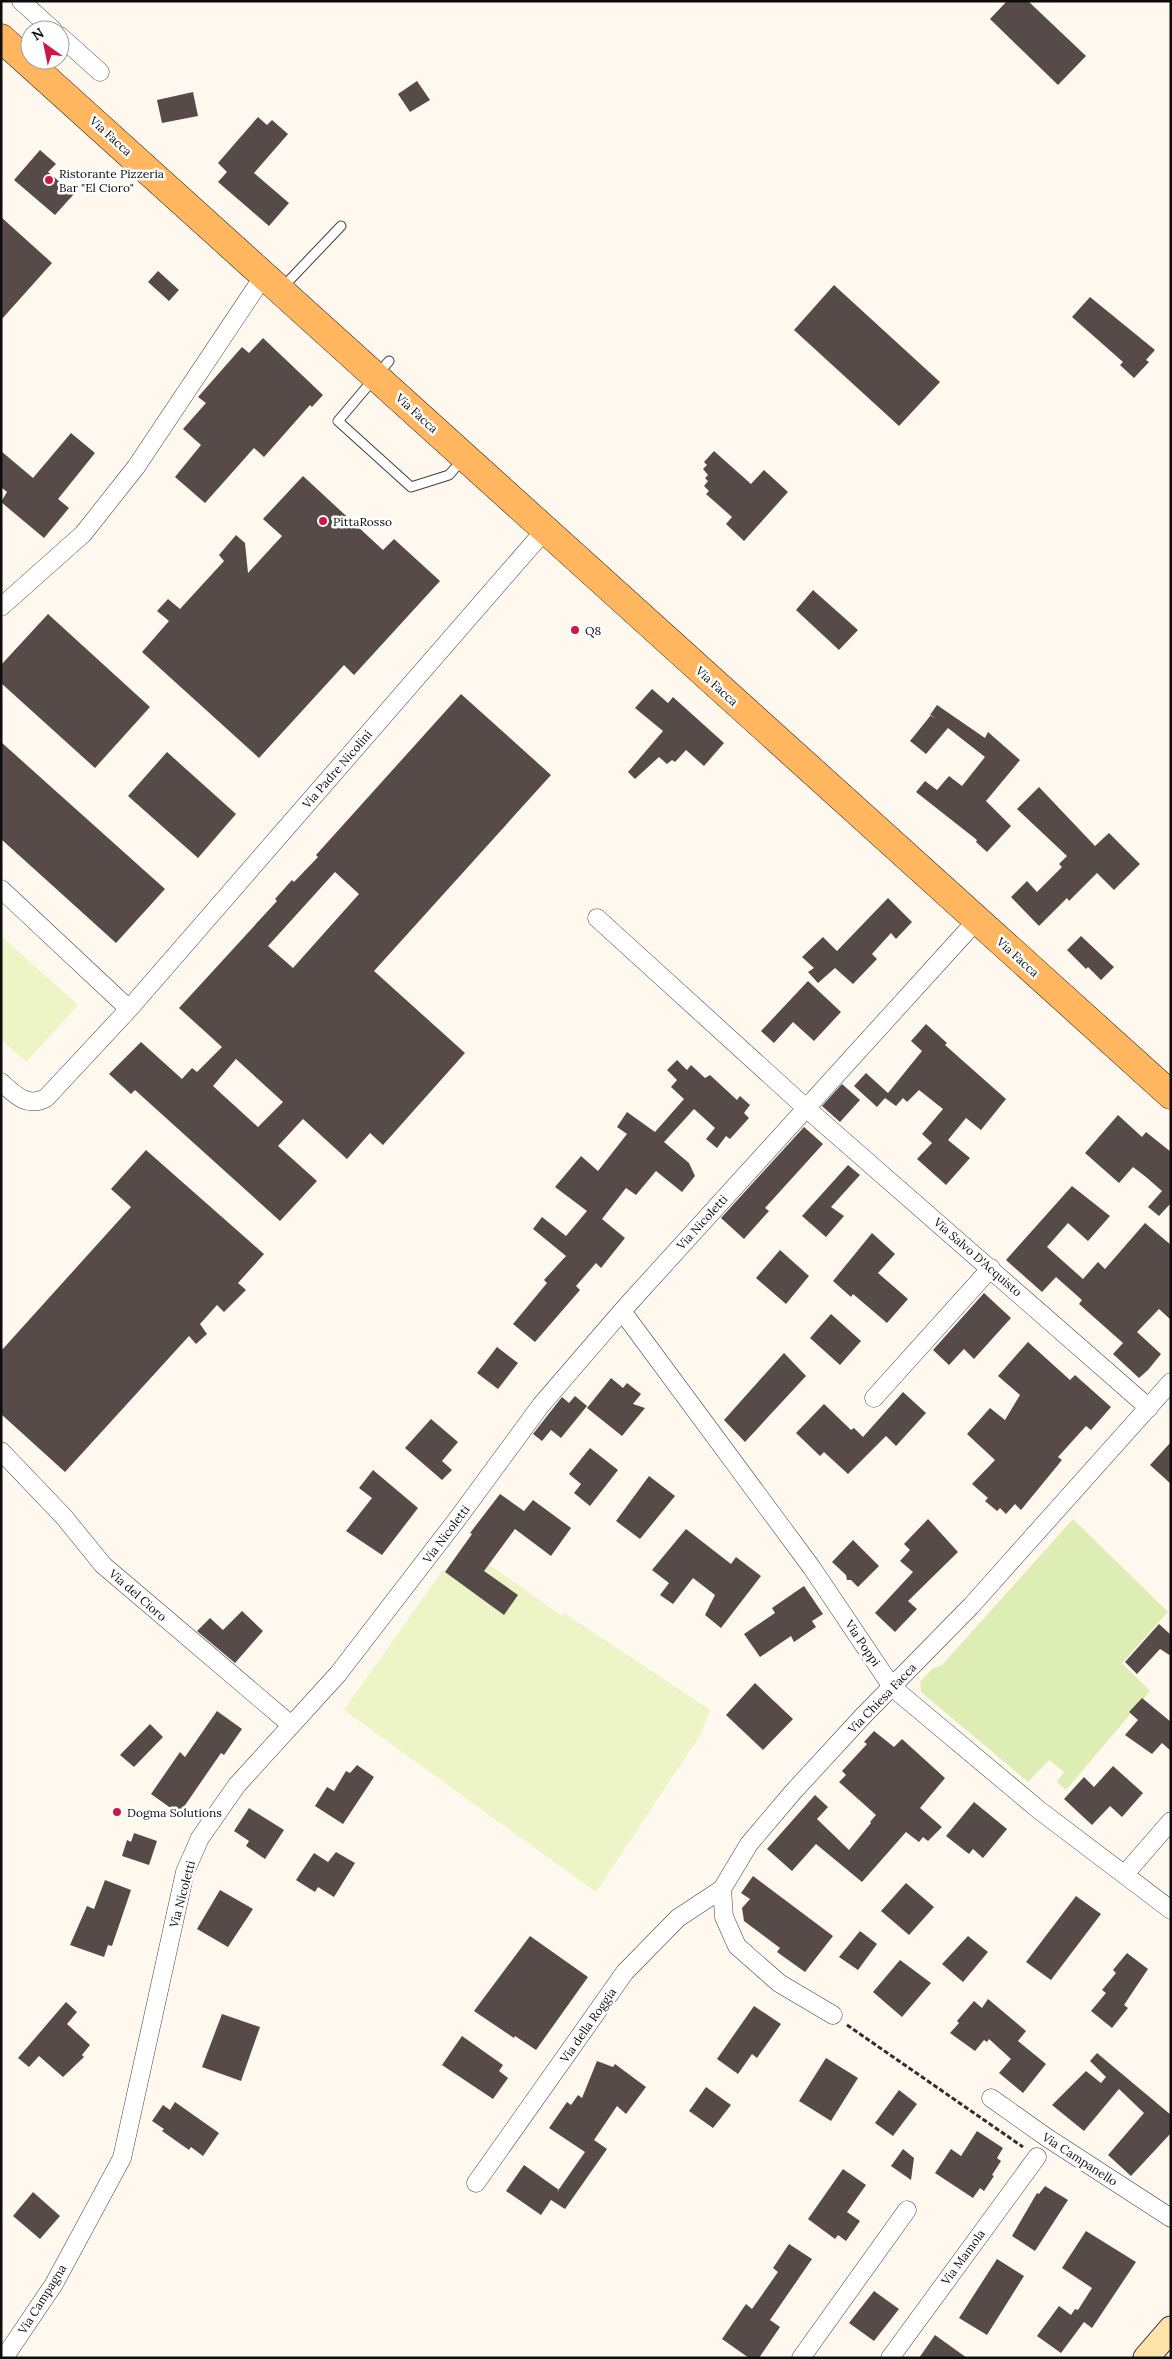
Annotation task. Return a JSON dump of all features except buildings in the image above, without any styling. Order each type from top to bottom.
[{"type":"main road","name":"Via Facca","points":[[1,38],[273,282],[383,369],[466,456],[545,530],[1171,1095]]},
{"type":"main road","points":[[1146,2358],[1171,2329]]},
{"type":"street","points":[[21,1],[42,20]]},
{"type":"street","points":[[70,45],[100,72]]},
{"type":"street","points":[[1,608],[83,534],[136,467],[273,282]]},
{"type":"street","name":"Via Padre Nicolini","points":[[1,1082],[21,1100],[37,1103],[46,1098],[129,1009],[545,530]]},
{"type":"street","points":[[1,889],[129,1009]]},
{"type":"street","name":"Via Salvo D'Acquisto","points":[[597,918],[806,1108],[1149,1408]]},
{"type":"street","name":"Via Nicoletti","points":[[78,2239],[122,2158],[185,1872],[200,1838],[237,1785],[290,1724],[338,1674],[458,1518],[541,1405],[622,1311],[977,920]]},
{"type":"street","points":[[874,1398],[991,1268]]},
{"type":"street","name":"Via Poppi","points":[[622,1311],[812,1568],[892,1687],[1039,1810],[1171,1910]]},
{"type":"street","name":"Via Chiesa Facca","points":[[722,1889],[749,1844],[793,1792],[971,1606],[1171,1382]]},
{"type":"street","name":"Via del Cioro","points":[[1,1451],[64,1517],[103,1565],[290,1724]]},
{"type":"street","points":[[1125,1874],[1171,1821]]},
{"type":"street","points":[[722,1889],[724,1917],[737,1946],[779,1983],[832,2015]]},
{"type":"street","name":"Via della Roggia","points":[[476,2184],[625,1972],[678,1918],[722,1889]]},
{"type":"street","name":"Via Campanello","points":[[991,2098],[1046,2137],[1171,2218]]},
{"type":"street","name":"Via Mamola","points":[[890,2358],[1037,2157]]},
{"type":"street","points":[[801,2358],[907,2210]]},
{"type":"street","name":"Via Campagna","points":[[4,2358],[54,2284],[78,2239]]},
{"type":"lane","points":[[273,282],[341,226]]},
{"type":"lane","points":[[383,369],[338,421],[411,487],[449,475],[466,456]]},
{"type":"path","points":[[832,2015],[1037,2157]]},
{"type":"green space","points":[[1,936],[78,1005],[26,1062],[1,1039]]},
{"type":"green space","points":[[1073,1519],[1168,1612],[1122,1663],[1150,1691],[1066,1790],[1057,1782],[1064,1772],[1049,1760],[1028,1782],[921,1692],[920,1682],[932,1669],[942,1665]]},
{"type":"green space","points":[[463,1546],[562,1616],[564,1613],[710,1710],[700,1735],[596,1892],[344,1710],[442,1571],[445,1572]]},
{"type":"place","name":"Ristorante Pizzeria Bar \"El Cioro\"","points":[[49,180]]},
{"type":"place","name":"PittaRosso","points":[[323,521]]},
{"type":"place","name":"Q8","points":[[575,630]]},
{"type":"place","name":"Dogma Solutions","points":[[117,1812]]}]
